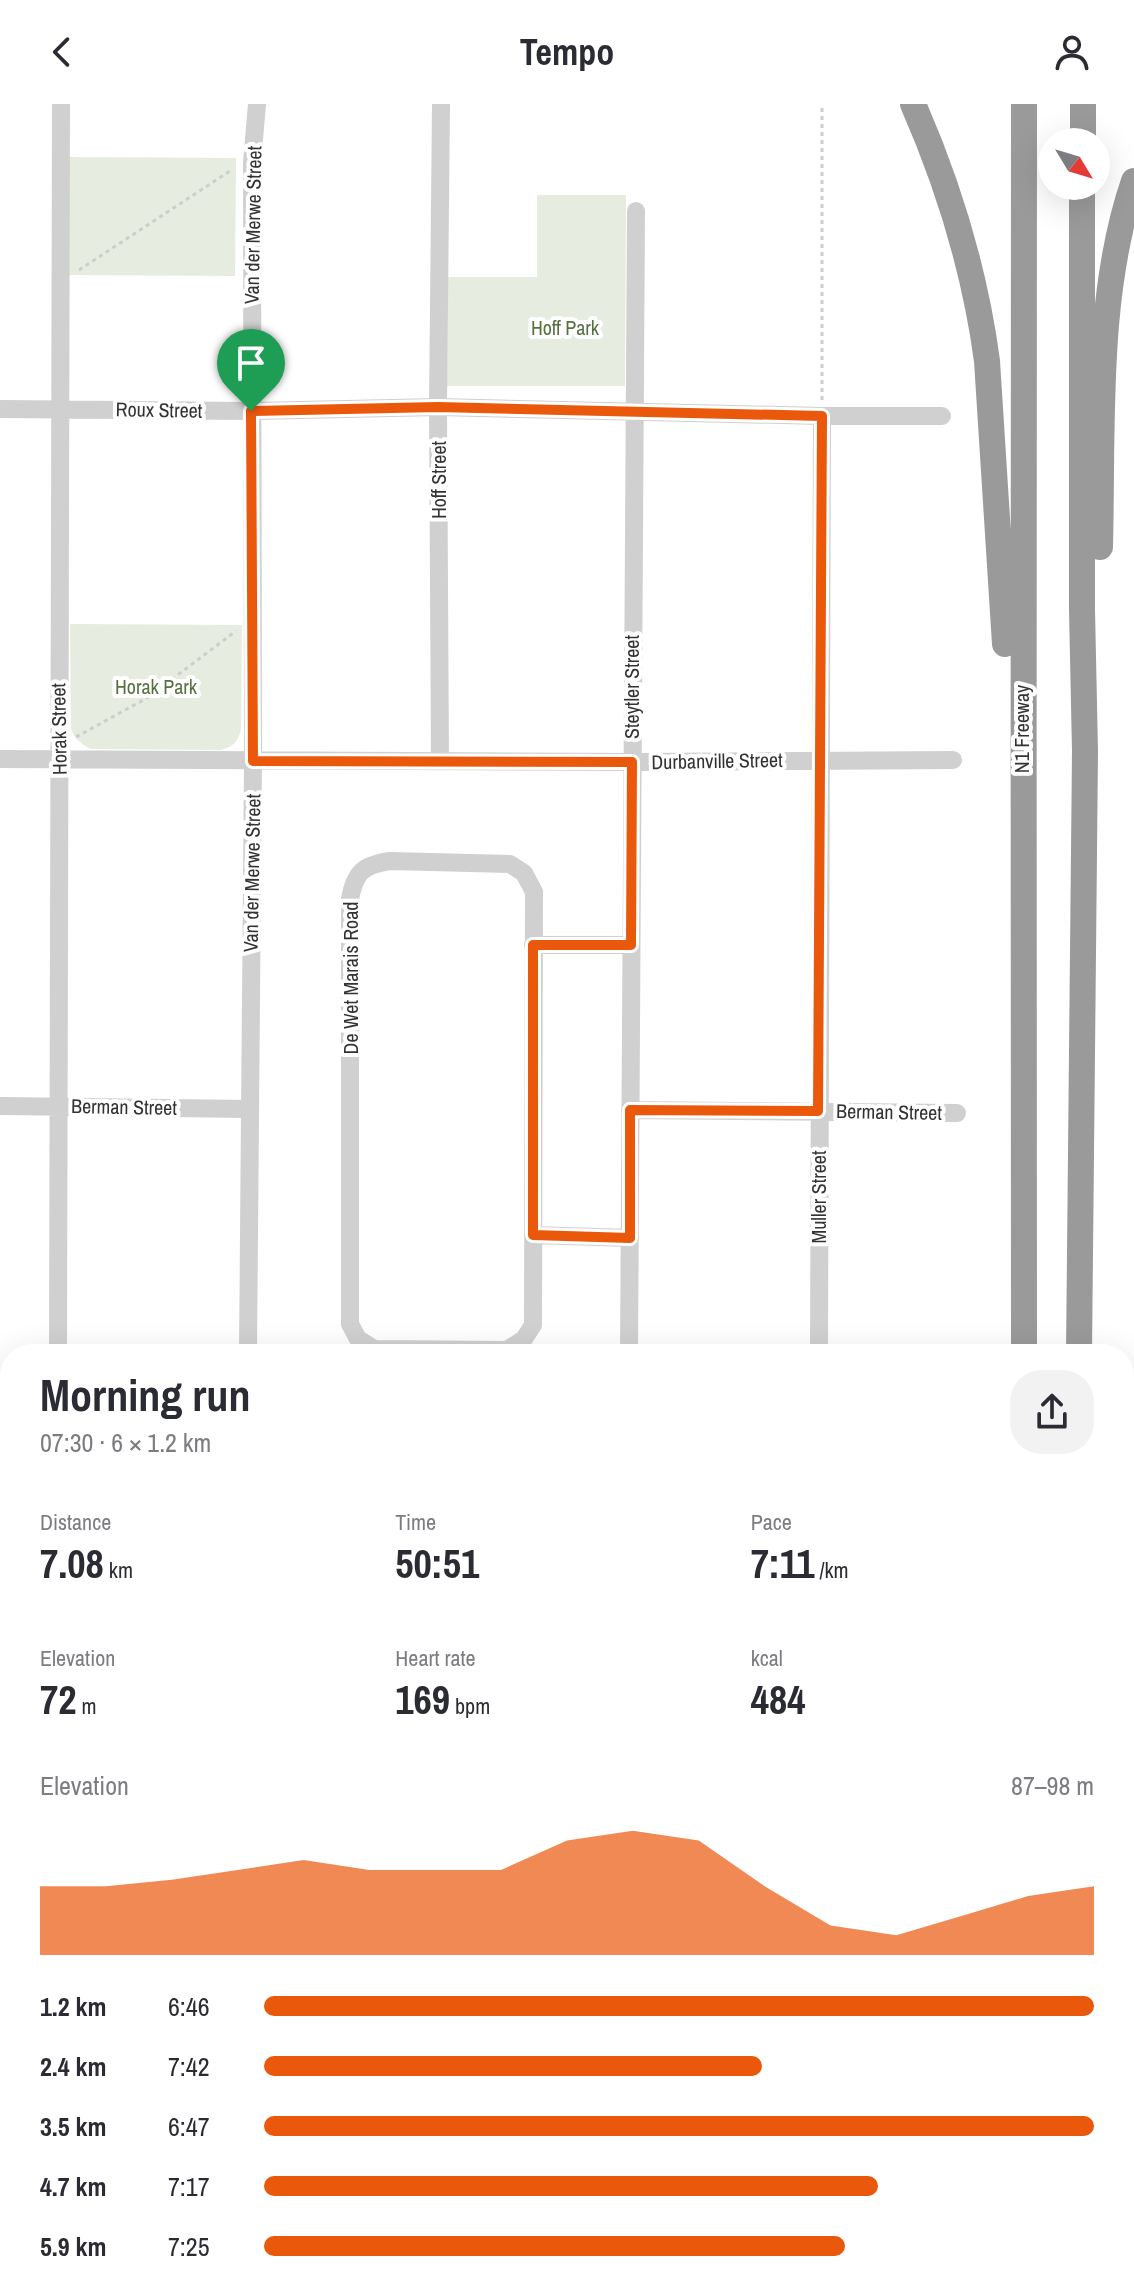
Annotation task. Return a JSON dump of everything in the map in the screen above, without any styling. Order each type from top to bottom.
[{"type":"highway","points":[[913,104],[953,208],[982,324],[989,387],[1011,730],[1022,794]]},
{"type":"highway","name":"N1 Freeway","points":[[1024,104],[1024,1344]]},
{"type":"highway","points":[[1083,104],[1083,128]]},
{"type":"highway","points":[[1085,751],[1094,710],[1106,326],[1118,239],[1134,181]]},
{"type":"highway","points":[[1079,1344],[1085,751],[1082,200]]},
{"type":"street","name":"Horak Street","points":[[58,1344],[61,104]]},
{"type":"street","name":"Van der Merwe Street","points":[[248,1344],[253,761],[252,163],[257,104]]},
{"type":"street","name":"Hoff Street","points":[[440,760],[438,407],[441,104]]},
{"type":"street","name":"Steytler Street","points":[[629,1344],[636,211]]},
{"type":"street","name":"Roux Street","points":[[0,409],[251,411],[438,407],[634,413],[942,416]]},
{"type":"street","name":"Muller Street","points":[[819,1344],[822,416]]},
{"type":"street","name":"Durbanville Street","points":[[0,759],[60,752],[253,761],[953,760]]},
{"type":"street","name":"De Wet Marais Road","points":[[367,1344],[353,1333],[350,1308],[350,899],[355,880],[368,866],[390,861],[510,864],[524,873],[534,892],[533,1325],[518,1344]]},
{"type":"street","points":[[533,945],[631,945]]},
{"type":"street","name":"Berman Street","points":[[0,1106],[249,1109]]},
{"type":"street","name":"Berman Street","points":[[630,1110],[957,1113]]},
{"type":"street","points":[[533,1235],[630,1238]]},
{"type":"path","points":[[822,104],[822,416]]},
{"type":"path","points":[[61,279],[72,275],[234,169],[252,163]]},
{"type":"path","points":[[60,752],[147,698],[251,619]]},
{"type":"green space","points":[[68,157],[236,158],[235,276],[69,275]]},
{"type":"green space","name":"Hoff Park","points":[[537,195],[626,195],[625,386],[447,386],[448,277],[537,277]]},
{"type":"green space","name":"Horak Park","points":[[70,624],[242,625],[241,730],[236,741],[220,750],[91,749],[84,745],[71,729]]},
{"type":"route","points":[[438,407],[822,416],[818,1111],[630,1110],[630,1238],[533,1235],[533,945],[631,945],[632,762],[253,761],[251,411],[438,407]]}]
